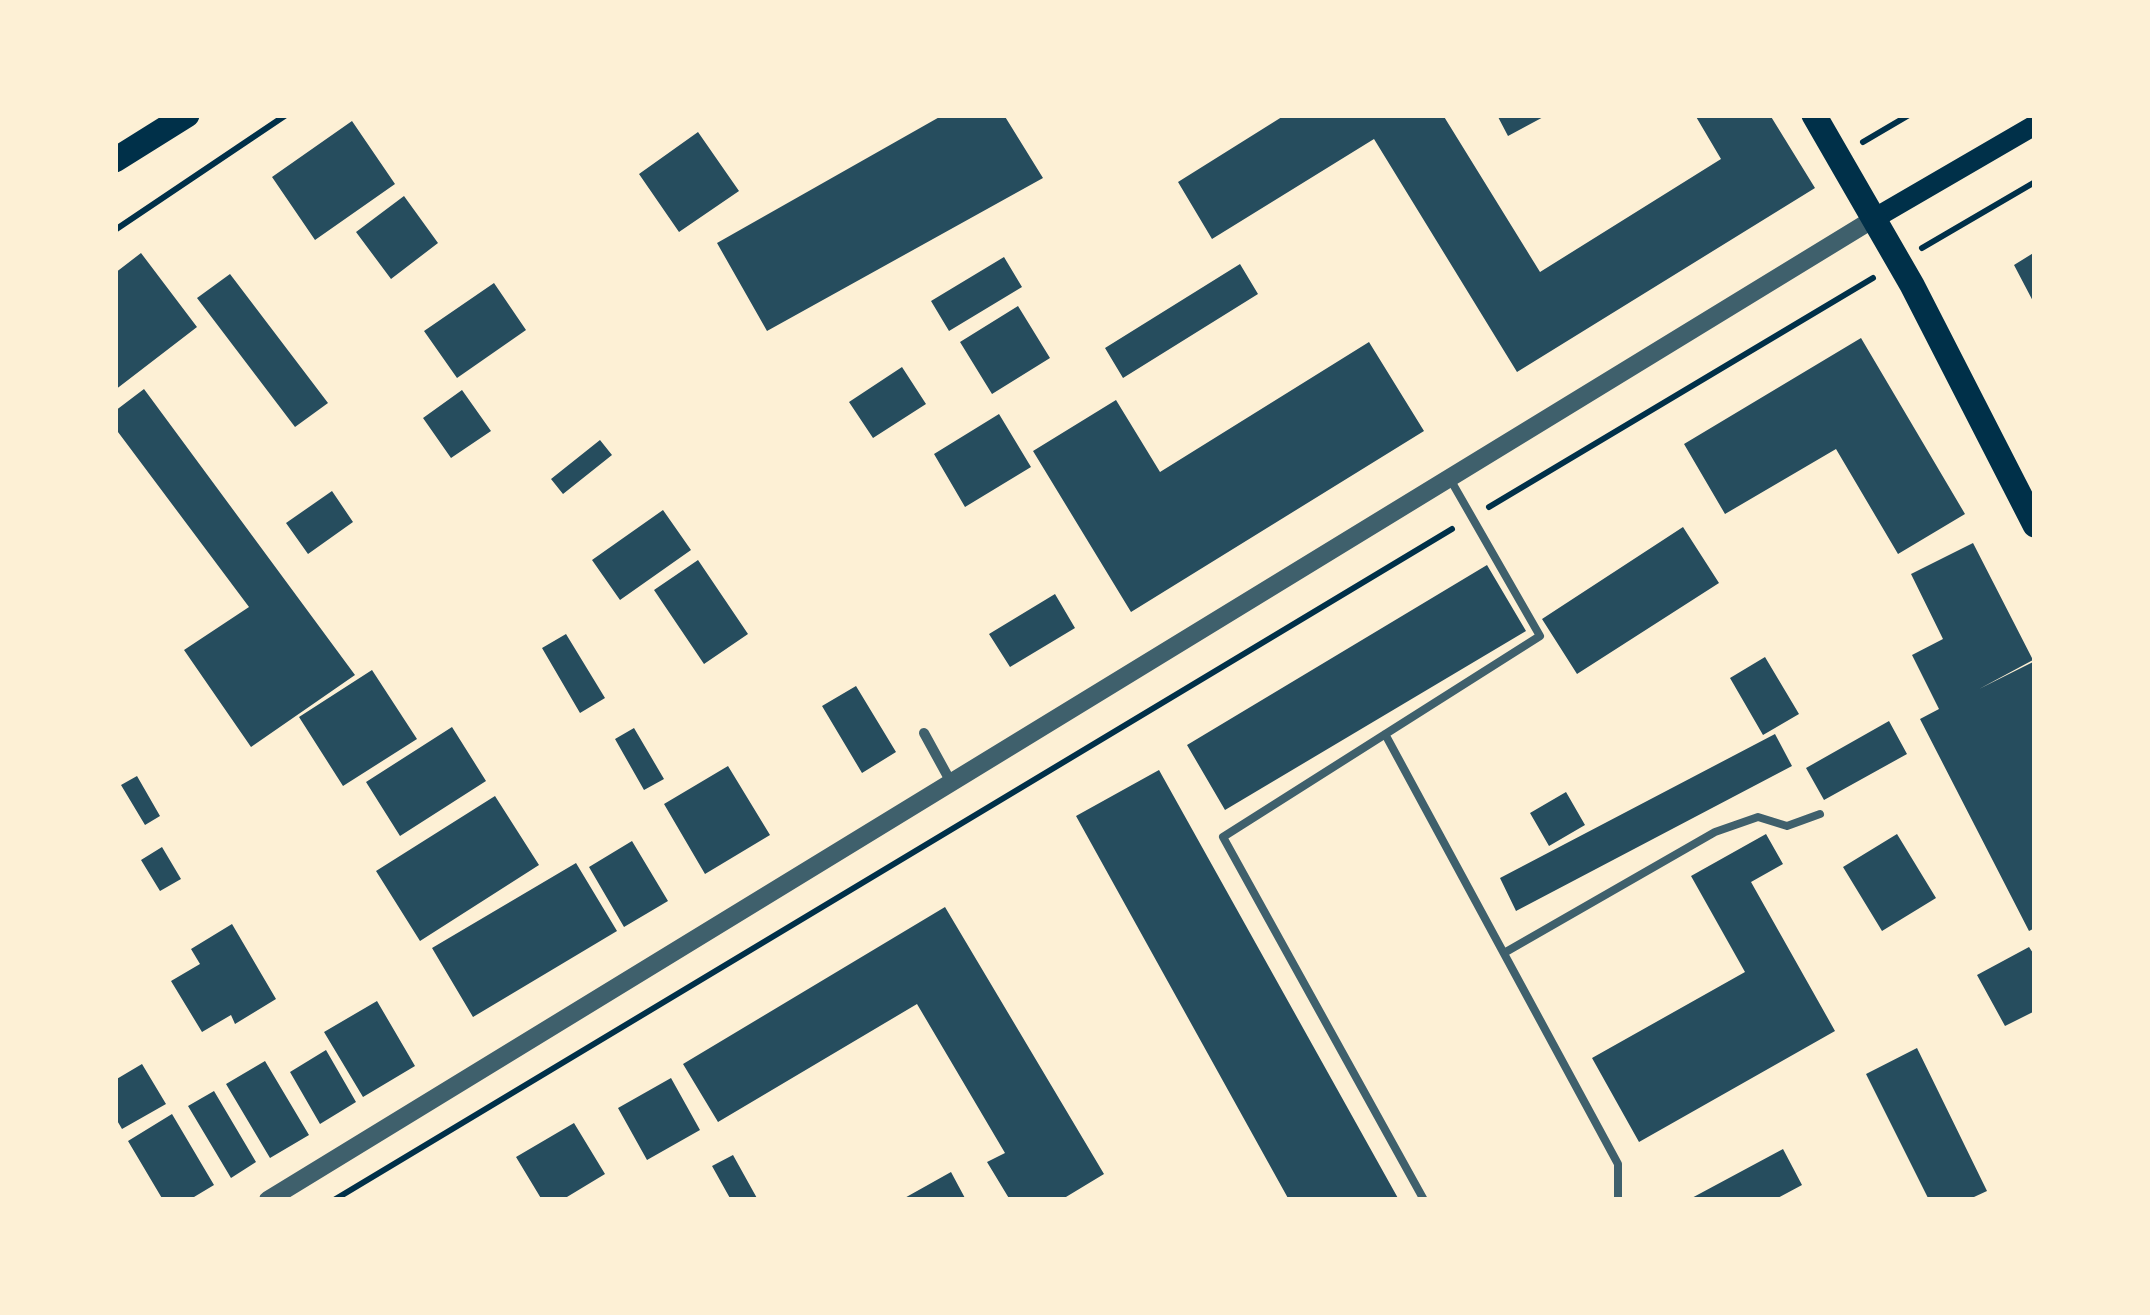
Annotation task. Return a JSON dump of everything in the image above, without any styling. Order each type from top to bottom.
[{"type":"main road","points":[[115,160],[188,115]]},
{"type":"main road","points":[[1814,115],[1899,262],[2033,518]]},
{"type":"main road","points":[[1875,218],[2035,125]]},
{"type":"street","points":[[268,1200],[1875,218]]},
{"type":"street","points":[[924,733],[952,784]]},
{"type":"lane","points":[[1424,1200],[1223,837],[1540,636],[1448,477]]},
{"type":"lane","points":[[1385,734],[1618,1164],[1618,1200]]},
{"type":"lane","points":[[1504,953],[1715,832],[1758,817],[1787,826],[1820,814]]},
{"type":"path","points":[[115,230],[286,115]]},
{"type":"path","points":[[1838,156],[1909,115]]},
{"type":"path","points":[[334,1200],[2035,182]]},
{"type":"building","points":[[943,115],[1004,115],[1043,178],[767,331],[717,243]]},
{"type":"building","points":[[1285,115],[1443,115],[1540,272],[1721,159],[1695,115],[1770,115],[1815,188],[1517,372],[1374,139],[1212,239],[1178,182]]},
{"type":"building","points":[[1497,115],[1547,115],[1508,136]]},
{"type":"building","points":[[352,121],[395,184],[315,240],[272,177]]},
{"type":"building","points":[[698,132],[739,191],[679,232],[639,174]]},
{"type":"building","points":[[404,196],[438,243],[391,279],[356,232]]},
{"type":"building","points":[[2035,252],[2035,305],[2014,265]]},
{"type":"building","points":[[141,253],[197,327],[115,390],[115,273]]},
{"type":"building","points":[[1004,257],[1022,287],[949,331],[931,301]]},
{"type":"building","points":[[1240,264],[1258,294],[1123,378],[1105,348]]},
{"type":"building","points":[[230,274],[328,403],[295,427],[197,298]]},
{"type":"building","points":[[494,283],[526,330],[457,378],[424,331]]},
{"type":"building","points":[[1018,306],[1050,358],[992,394],[960,342]]},
{"type":"building","points":[[1861,338],[1965,514],[1898,554],[1836,449],[1725,514],[1684,444]]},
{"type":"building","points":[[1369,342],[1424,431],[1131,612],[1033,451],[1116,400],[1160,472]]},
{"type":"building","points":[[902,367],[926,404],[873,438],[849,402]]},
{"type":"building","points":[[144,389],[355,675],[251,747],[184,650],[249,607],[115,428],[115,411]]},
{"type":"building","points":[[462,390],[491,431],[451,458],[423,418]]},
{"type":"building","points":[[999,414],[1031,467],[965,507],[934,454]]},
{"type":"building","points":[[600,440],[612,455],[563,494],[551,479]]},
{"type":"building","points":[[332,491],[353,522],[308,554],[286,523]]},
{"type":"building","points":[[663,510],[691,550],[620,600],[592,560]]},
{"type":"building","points":[[1683,527],[1719,583],[1577,674],[1542,619]]},
{"type":"building","points":[[1973,543],[2033,660],[1979,689],[2035,661],[2035,928],[2029,931],[1920,719],[1939,709],[1912,655],[1943,639],[1911,574]]},
{"type":"building","points":[[698,560],[748,634],[704,664],[654,590]]},
{"type":"building","points":[[1487,565],[1526,631],[1225,810],[1187,745]]},
{"type":"building","points":[[1055,594],[1075,628],[1010,667],[989,634]]},
{"type":"building","points":[[566,634],[605,698],[580,713],[542,648]]},
{"type":"building","points":[[1765,657],[1799,714],[1763,735],[1730,678]]},
{"type":"building","points":[[372,670],[417,739],[343,786],[299,717]]},
{"type":"building","points":[[856,686],[896,752],[862,773],[822,706]]},
{"type":"building","points":[[1889,721],[1907,754],[1824,800],[1806,768]]},
{"type":"building","points":[[452,727],[486,781],[400,836],[366,782]]},
{"type":"building","points":[[634,728],[664,779],[644,790],[615,739]]},
{"type":"building","points":[[1775,734],[1792,766],[1516,911],[1500,878]]},
{"type":"building","points":[[728,766],[770,835],[705,874],[664,804]]},
{"type":"building","points":[[1159,770],[1399,1200],[1289,1200],[1076,816]]},
{"type":"building","points":[[137,776],[160,816],[145,825],[121,785]]},
{"type":"building","points":[[1566,792],[1585,825],[1549,846],[1530,813]]},
{"type":"building","points":[[495,796],[539,865],[420,941],[376,871]]},
{"type":"building","points":[[1766,834],[1783,864],[1751,882],[1835,1031],[1639,1142],[1592,1058],[1745,972],[1691,876]]},
{"type":"building","points":[[1897,834],[1936,898],[1882,931],[1843,867]]},
{"type":"building","points":[[632,841],[668,901],[624,927],[589,867]]},
{"type":"building","points":[[162,847],[181,879],[160,891],[141,860]]},
{"type":"building","points":[[576,863],[617,931],[473,1017],[432,948]]},
{"type":"building","points":[[945,907],[1104,1174],[1061,1200],[1010,1200],[987,1162],[1005,1153],[917,1004],[718,1122],[683,1064]]},
{"type":"building","points":[[232,924],[276,999],[235,1024],[231,1015],[202,1032],[171,981],[200,964],[191,949]]},
{"type":"building","points":[[2029,947],[2035,956],[2035,1011],[2005,1026],[1977,975]]},
{"type":"building","points":[[377,1001],[415,1066],[363,1097],[324,1032]]},
{"type":"building","points":[[1917,1048],[1987,1191],[1974,1197],[1976,1200],[1929,1200],[1866,1074]]},
{"type":"building","points":[[326,1050],[356,1102],[320,1124],[290,1072]]},
{"type":"building","points":[[265,1061],[309,1135],[270,1158],[226,1084]]},
{"type":"building","points":[[142,1064],[166,1104],[122,1129],[115,1117],[115,1080]]},
{"type":"building","points":[[671,1078],[700,1130],[647,1160],[618,1108]]},
{"type":"building","points":[[214,1091],[256,1162],[231,1178],[188,1106]]},
{"type":"building","points":[[172,1114],[214,1185],[189,1200],[163,1200],[128,1141]]},
{"type":"building","points":[[574,1123],[605,1174],[562,1200],[542,1200],[516,1157]]},
{"type":"building","points":[[1783,1149],[1802,1185],[1774,1200],[1688,1200]]},
{"type":"building","points":[[733,1155],[758,1200],[731,1200],[712,1166]]},
{"type":"building","points":[[951,1172],[966,1200],[901,1200]]}]
